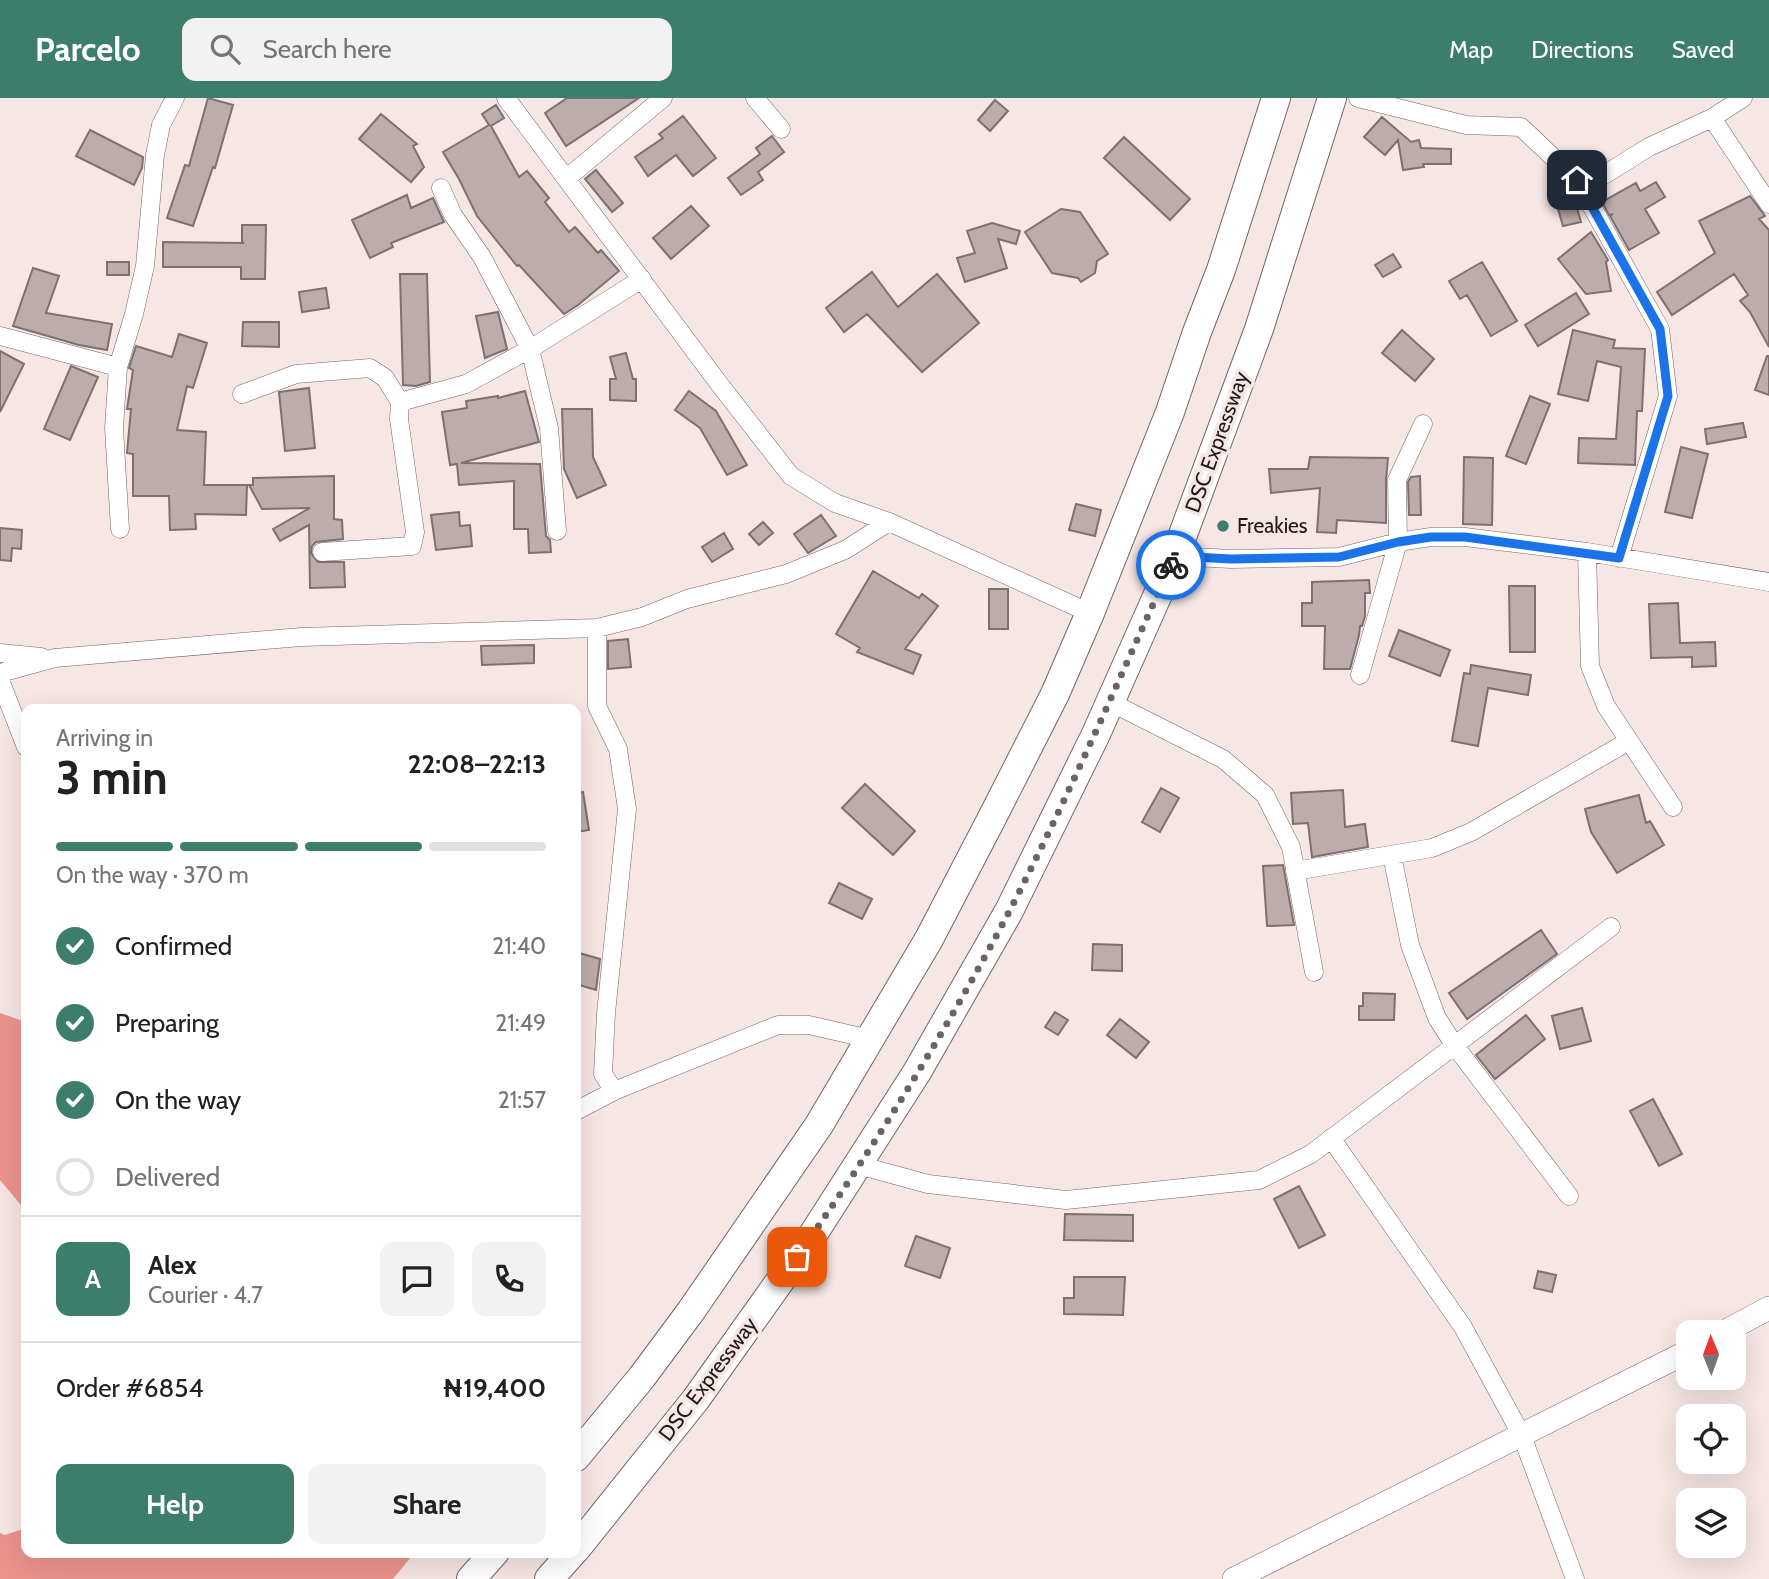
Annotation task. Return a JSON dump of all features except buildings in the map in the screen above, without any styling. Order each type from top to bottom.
[{"type":"main road","points":[[581,1451],[642,1377],[739,1244],[819,1125],[929,939],[964,873],[1055,694],[1090,613],[1170,412],[1221,270],[1276,98]]},
{"type":"main road","name":"DSC Expressway","points":[[581,1542],[696,1399],[804,1247],[917,1072],[1009,911],[1110,702],[1175,556],[1259,329],[1332,98]]},
{"type":"main road","points":[[471,1579],[490,1558]]},
{"type":"main road","name":"DSC Expressway","points":[[549,1579],[568,1558]]},
{"type":"street","points":[[120,529],[114,428],[118,368],[145,266],[160,125],[175,98]]},
{"type":"street","points":[[506,98],[791,476],[835,503],[889,523],[1090,613]]},
{"type":"street","points":[[567,178],[663,98]]},
{"type":"street","points":[[755,98],[781,129]]},
{"type":"street","points":[[1358,98],[1466,125],[1521,127],[1577,180],[1660,329],[1668,396],[1619,558]]},
{"type":"street","points":[[1577,180],[1604,175],[1649,147],[1712,118],[1743,98]]},
{"type":"street","points":[[1712,118],[1769,204]]},
{"type":"street","points":[[441,188],[453,215],[482,257],[530,349],[549,428],[557,531]]},
{"type":"street","points":[[400,402],[466,384],[530,349],[642,279]]},
{"type":"street","points":[[0,336],[118,368]]},
{"type":"street","points":[[243,394],[296,374],[370,368],[385,378],[400,402],[399,419],[415,532],[412,546],[323,552]]},
{"type":"street","points":[[1360,675],[1398,542],[1397,480],[1423,424]]},
{"type":"street","points":[[0,653],[55,658],[301,637],[597,628],[642,617],[687,599],[786,575],[845,550],[889,523]]},
{"type":"street","points":[[1175,556],[1231,559],[1339,557],[1398,542],[1431,537],[1465,537],[1587,552],[1769,582]]},
{"type":"street","points":[[1587,552],[1590,666],[1605,706],[1674,807]]},
{"type":"street","points":[[597,628],[597,706],[618,749],[627,809],[604,1050],[603,1074],[614,1091]]},
{"type":"street","points":[[0,673],[55,658]]},
{"type":"street","points":[[0,680],[21,734]]},
{"type":"street","points":[[1110,702],[1223,759],[1265,795],[1291,847],[1314,972]]},
{"type":"street","points":[[1296,871],[1432,848],[1471,832],[1629,741]]},
{"type":"street","points":[[1392,855],[1410,944],[1437,1018],[1455,1046],[1569,1196]]},
{"type":"street","points":[[858,1165],[928,1184],[1066,1200],[1259,1180],[1311,1154],[1611,928]]},
{"type":"street","points":[[581,1108],[614,1091],[778,1025],[808,1024],[870,1039]]},
{"type":"street","points":[[1331,1138],[1463,1327],[1522,1436],[1575,1579]]},
{"type":"street","points":[[1746,1320],[1769,1307]]},
{"type":"street","points":[[1234,1579],[1676,1357]]},
{"type":"shaded area","points":[[0,1013],[21,1020],[21,1206],[0,1180]]},
{"type":"shaded area","points":[[21,1530],[21,1558],[410,1558],[393,1579],[0,1579],[0,1533],[5,1535]]},
{"type":"way so far","points":[[797,1257],[917,1072],[1009,911],[1096,734],[1171,565]]},
{"type":"place","name":"Freakies","points":[[1223,526]]},
{"type":"route","points":[[1171,565],[1175,556],[1231,559],[1339,557],[1398,542],[1431,537],[1513,542],[1619,558],[1668,396],[1660,329],[1577,180]]}]
